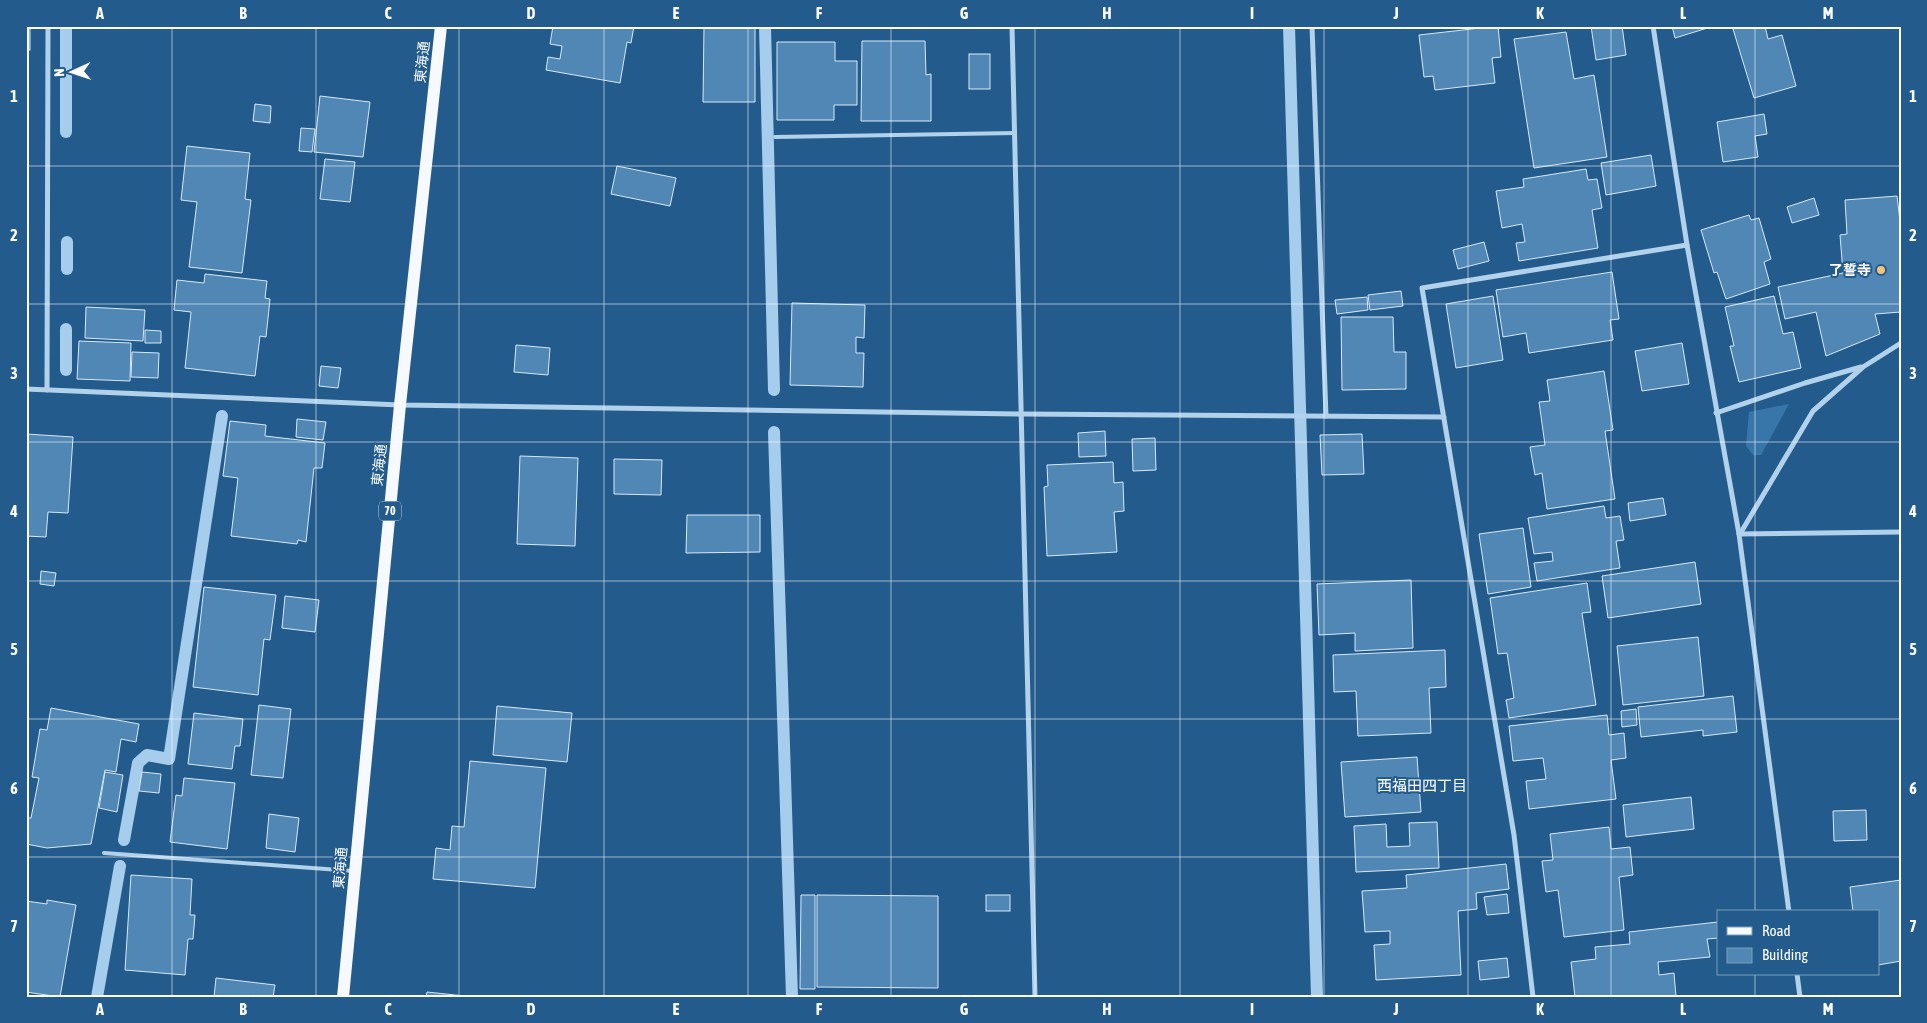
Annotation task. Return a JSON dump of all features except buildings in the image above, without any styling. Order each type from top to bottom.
[{"type":"main road","name":"東海通","points":[[343,997],[400,405],[441,26]]},
{"type":"street","points":[[47,390],[48,26]]},
{"type":"street","points":[[1012,26],[1035,997]]},
{"type":"street","points":[[1312,26],[1326,416]]},
{"type":"street","points":[[1653,26],[1687,245],[1739,534],[1789,910]]},
{"type":"street","points":[[1533,997],[1514,835],[1422,288],[1687,245]]},
{"type":"street","points":[[1739,534],[1813,411],[1863,367],[1901,343]]},
{"type":"street","points":[[1716,413],[1805,383],[1863,367]]},
{"type":"street","points":[[26,389],[400,405],[1022,414],[1444,417]]},
{"type":"street","points":[[1739,534],[1901,532]]},
{"type":"street","points":[[1797,976],[1800,997]]},
{"type":"lane","points":[[776,137],[1015,133]]},
{"type":"lane","points":[[104,853],[355,871]]},
{"type":"shaded area","points":[[1789,404],[1761,455],[1753,455],[1746,446],[1749,412]]},
{"type":"waterway","points":[[66,26],[66,132]]},
{"type":"waterway","points":[[765,26],[774,390]]},
{"type":"waterway","points":[[1289,26],[1317,997]]},
{"type":"waterway","points":[[67,242],[67,269]]},
{"type":"waterway","points":[[66,329],[66,370]]},
{"type":"waterway","points":[[124,840],[138,763],[147,755],[169,759],[222,416]]},
{"type":"waterway","points":[[774,432],[792,997]]},
{"type":"waterway","points":[[97,997],[120,866]]},
{"type":"place","name":"了誓寺","points":[[1881,270]]},
{"type":"district","name":"西福田四丁目","points":[[1422,786]]}]
